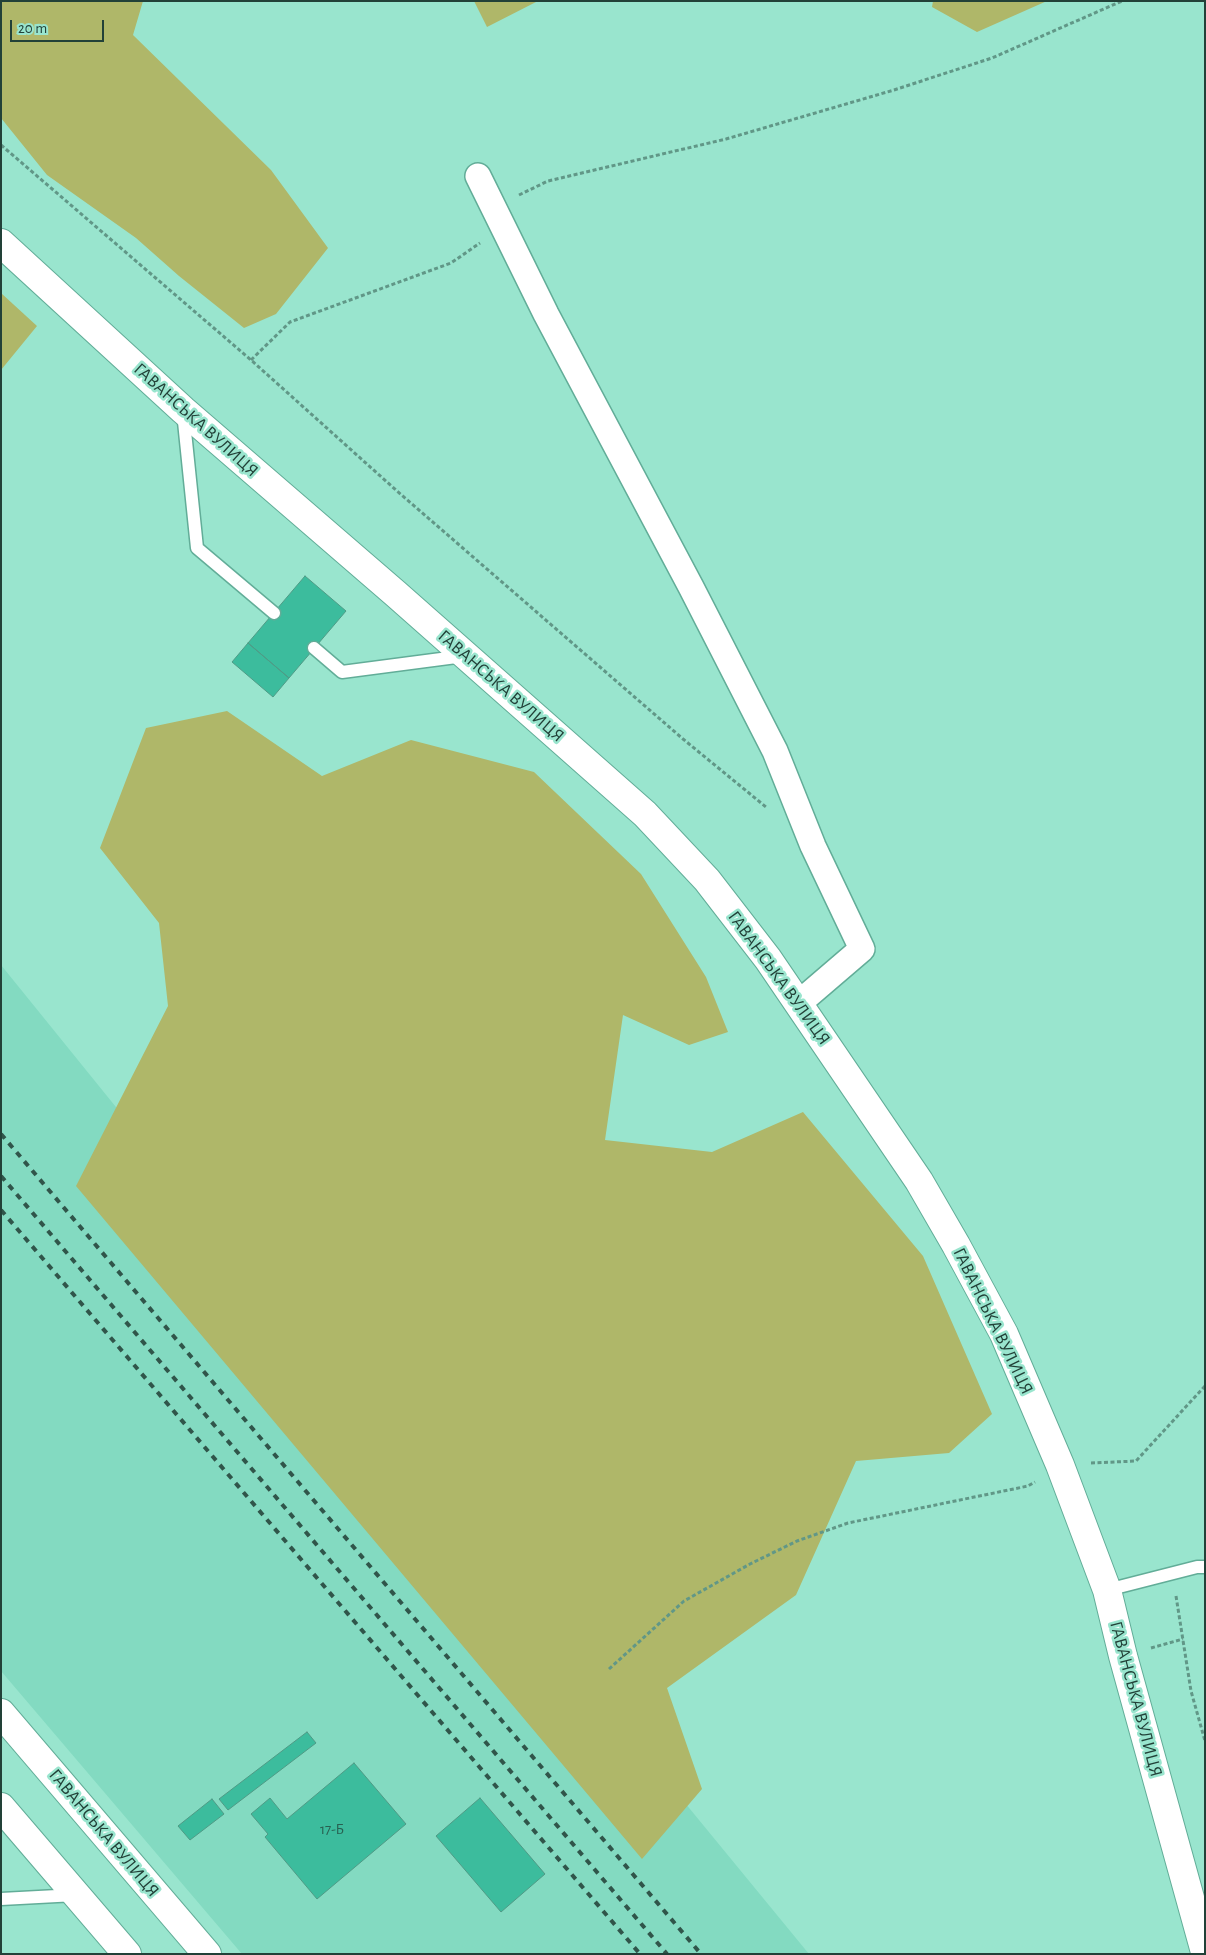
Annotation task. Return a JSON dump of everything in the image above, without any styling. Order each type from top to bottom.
[{"type":"main road","name":"ГАВАНСЬКА ВУЛИЦЯ","points":[[1,243],[183,410],[645,814],[707,880],[768,959],[919,1182],[956,1245],[1004,1334],[1060,1465],[1108,1590],[1123,1656],[1205,1952]]},
{"type":"main road","name":"ГАВАНСЬКА ВУЛИЦЯ","points":[[1,1712],[207,1954]]},
{"type":"main road","points":[[1,1807],[127,1954]]},
{"type":"street","points":[[478,176],[546,314],[775,751],[813,846],[862,949],[799,1004]]},
{"type":"lane","points":[[183,410],[197,548],[274,613]]},
{"type":"lane","points":[[314,648],[342,672],[466,656]]},
{"type":"lane","points":[[1108,1590],[1205,1567]]},
{"type":"lane","points":[[1,1899],[77,1895]]},
{"type":"path","points":[[251,360],[290,322],[451,263],[498,217],[548,181],[726,139],[894,90],[992,58],[1122,1]]},
{"type":"path","points":[[1,144],[251,360],[404,498],[683,739],[768,809]]},
{"type":"path","points":[[610,1668],[684,1601],[750,1564],[797,1541],[848,1522],[1028,1486],[1060,1465],[1136,1461],[1205,1386]]},
{"type":"path","points":[[1172,1574],[1191,1691],[1205,1741]]},
{"type":"shaded area","points":[[1,1],[143,1],[133,35],[271,170],[328,248],[276,314],[244,328],[179,276],[136,238],[47,175],[1,118]]},
{"type":"shaded area","points":[[474,1],[538,1],[487,27]]},
{"type":"shaded area","points":[[933,1],[1047,1],[977,32],[932,7]]},
{"type":"shaded area","points":[[1,293],[37,326],[1,370]]},
{"type":"shaded area","points":[[227,711],[322,776],[411,740],[534,772],[641,874],[706,977],[728,1032],[689,1045],[623,1015],[605,1140],[712,1152],[803,1112],[923,1256],[992,1414],[949,1453],[856,1461],[796,1595],[667,1688],[702,1789],[642,1859],[76,1186],[168,1006],[159,923],[100,848],[146,728]]},
{"type":"shaded area","points":[[1,965],[264,1290],[809,1954],[242,1954],[1,1671]]},
{"type":"building","points":[[305,576],[346,611],[289,678],[248,643]]},
{"type":"building","points":[[248,643],[289,678],[273,697],[232,662]]},
{"type":"building","points":[[307,1732],[316,1743],[228,1810],[219,1799]]},
{"type":"building","points":[[354,1763],[406,1824],[317,1899],[265,1837],[268,1834],[251,1814],[270,1798],[287,1819]]},
{"type":"building","points":[[480,1798],[545,1874],[501,1912],[436,1836]]},
{"type":"building","points":[[212,1799],[224,1814],[190,1840],[178,1826]]},
{"type":"railway","points":[[1,1134],[701,1954]]},
{"type":"railway","points":[[1,1176],[667,1954]]},
{"type":"railway","points":[[1,1210],[640,1954]]}]
